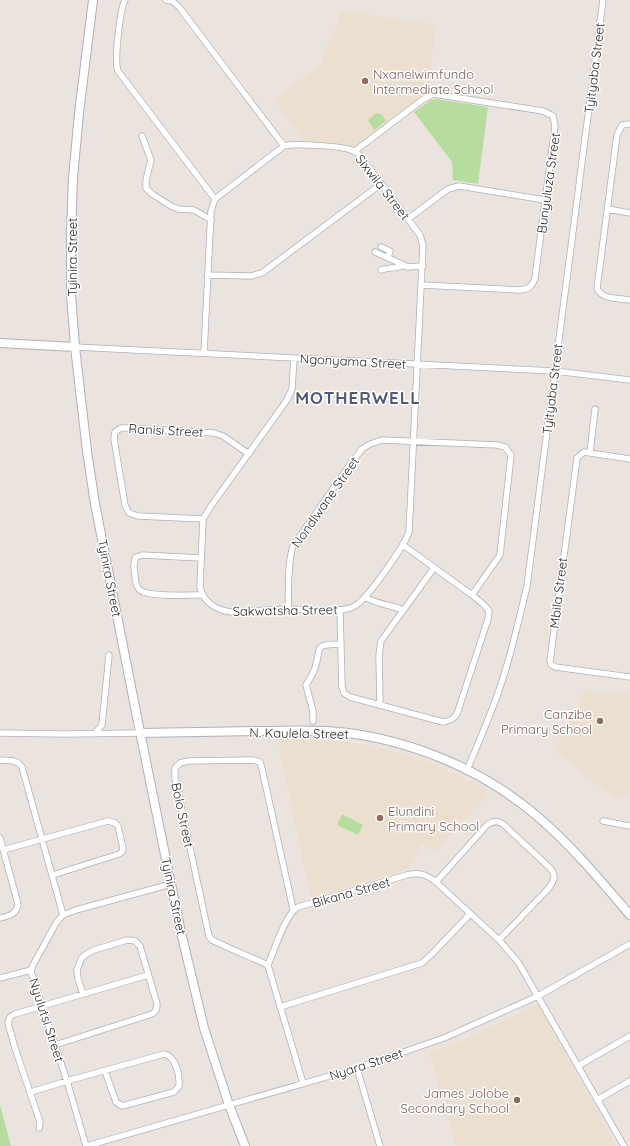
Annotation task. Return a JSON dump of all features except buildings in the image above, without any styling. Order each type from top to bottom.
[{"type":"street","name":"Tyinira Street","points":[[93,0],[79,112],[73,178],[71,232],[75,347],[87,451],[92,485],[140,733],[180,928],[204,1028],[229,1105],[244,1145]]},
{"type":"street","points":[[125,0],[122,9],[116,62],[118,71],[215,199]]},
{"type":"street","points":[[166,0],[172,1],[178,7],[284,146],[215,199],[211,211],[204,353]]},
{"type":"street","name":"Tyityaba Street","points":[[468,770],[490,716],[504,674],[523,603],[533,543],[603,0]]},
{"type":"street","name":"Bunyuluza Street","points":[[355,151],[422,100],[433,94],[543,111],[553,116],[555,126],[535,278],[530,288],[520,290],[422,285]]},
{"type":"street","points":[[630,124],[622,125],[618,131],[597,288],[603,296],[630,300]]},
{"type":"street","points":[[142,136],[151,160],[146,180],[146,188],[152,194],[178,209],[194,210],[211,220]]},
{"type":"street","name":"Sixwila Street","points":[[284,146],[306,145],[355,151],[408,219],[422,240],[423,266],[418,364]]},
{"type":"street","points":[[207,275],[251,276],[262,273],[381,184]]},
{"type":"street","points":[[408,219],[448,189],[459,186],[545,200]]},
{"type":"street","points":[[608,209],[630,213]]},
{"type":"street","points":[[381,247],[390,251],[388,257]]},
{"type":"street","points":[[375,252],[407,266],[423,266]]},
{"type":"street","points":[[381,270],[387,268],[400,268],[404,265]]},
{"type":"street","points":[[0,343],[75,347]]},
{"type":"street","name":"Ngonyama Street","points":[[75,347],[555,371],[630,380]]},
{"type":"street","points":[[201,558],[142,555],[136,557],[134,562],[137,586],[142,592],[159,595],[202,596],[200,587],[203,519],[290,395],[292,389],[294,358]]},
{"type":"street","name":"Sakwatsha Street","points":[[202,596],[214,607],[223,611],[231,612],[288,609],[340,610],[355,607],[365,598],[403,545],[410,532],[418,364]]},
{"type":"street","points":[[595,409],[590,453],[630,459]]},
{"type":"street","name":"Ranisi Street","points":[[203,519],[138,516],[129,513],[125,505],[114,439],[115,432],[121,428],[126,428],[214,433],[223,436],[249,454]]},
{"type":"street","name":"Nondlwane Street","points":[[288,609],[289,572],[291,551],[293,546],[362,449],[370,444],[382,440],[497,444],[506,447],[511,454],[500,555],[472,594]]},
{"type":"street","name":"Mbila Street","points":[[590,453],[581,453],[575,462],[550,661],[555,667],[630,677]]},
{"type":"street","points":[[340,610],[342,687],[344,693],[350,697],[443,722],[448,721],[457,714],[489,615],[488,609],[472,594],[403,545]]},
{"type":"street","points":[[380,705],[379,648],[381,641],[434,568]]},
{"type":"street","points":[[365,598],[403,610]]},
{"type":"street","points":[[313,721],[314,711],[306,685],[315,670],[318,651],[320,647],[324,645],[341,644]]},
{"type":"street","points":[[94,734],[102,725],[109,655]]},
{"type":"street","name":"N. Kaulela Street","points":[[0,733],[94,734],[316,730],[353,734],[404,744],[468,770],[506,793],[551,828],[577,855],[630,916]]},
{"type":"street","points":[[0,760],[18,762],[22,767],[63,915],[76,910],[171,884]]},
{"type":"street","name":"Bolo Street","points":[[268,965],[218,943],[212,940],[209,936],[175,778],[175,768],[180,763],[188,761],[253,760],[260,762],[293,909]]},
{"type":"street","points":[[3,850],[108,821],[115,823],[118,826],[123,848],[122,852],[53,875]]},
{"type":"street","points":[[436,882],[490,823],[494,821],[500,822],[509,829],[553,871],[554,877],[548,889],[499,940]]},
{"type":"street","points":[[603,821],[630,826]]},
{"type":"street","points":[[0,838],[18,904],[14,912],[0,918]]},
{"type":"street","name":"Bikana Street","points":[[293,909],[414,874],[425,874],[436,882],[499,940],[518,962],[624,1146]]},
{"type":"street","points":[[293,909],[288,917],[268,965],[302,1084]]},
{"type":"street","points":[[280,1007],[422,963],[470,914]]},
{"type":"street","name":"Nyulutsi Street","points":[[63,915],[56,923],[36,958],[31,970],[67,1081],[86,1146]]},
{"type":"street","points":[[55,1045],[154,1014],[157,1004],[138,942],[135,940],[127,940],[94,950],[81,959],[77,970],[82,994]]},
{"type":"street","name":"Nyara Street","points":[[86,1146],[357,1068],[456,1033],[538,996],[630,944]]},
{"type":"street","points":[[0,978],[31,970]]},
{"type":"street","points":[[39,1128],[40,1122],[15,1048],[8,1023],[9,1020],[15,1014],[148,975]]},
{"type":"street","points":[[578,1066],[630,1036]]},
{"type":"street","points":[[31,1092],[160,1055],[167,1054],[174,1062],[180,1084],[178,1089],[174,1092],[122,1106],[116,1102],[105,1071]]},
{"type":"street","points":[[357,1068],[378,1146]]},
{"type":"street","points":[[597,1100],[630,1081]]},
{"type":"shaded area","name":"Nxanelwimfundo Intermediate School","points":[[342,11],[436,25],[428,96],[355,151],[306,145],[274,99],[320,65]]},
{"type":"shaded area","name":"Canzibe Primary School","points":[[584,691],[630,695],[630,793],[617,800],[555,751]]},
{"type":"shaded area","name":"Elundini Primary School","points":[[277,739],[315,739],[350,742],[407,754],[440,767],[490,793],[435,852],[422,844],[409,869],[311,898]]},
{"type":"shaded area","name":"James Jolobe Secondary School","points":[[538,1004],[616,1146],[456,1146],[429,1053],[476,1035]]},
{"type":"green space","points":[[436,99],[488,107],[478,184],[453,180],[452,162],[414,112],[431,100]]},
{"type":"green space","points":[[377,113],[382,114],[386,121],[374,130],[368,120]]},
{"type":"green space","points":[[342,814],[363,825],[358,835],[337,825]]},
{"type":"green space","points":[[0,1105],[11,1146],[0,1146]]},
{"type":"place","name":"Nxanelwimfundo Intermediate School","points":[[365,81]]},
{"type":"place","name":"Canzibe Primary School","points":[[600,721]]},
{"type":"place","name":"Elundini Primary School","points":[[380,818]]},
{"type":"place","name":"James Jolobe Secondary School","points":[[517,1100]]},
{"type":"district","name":"MOTHERWELL","points":[[358,397]]}]
